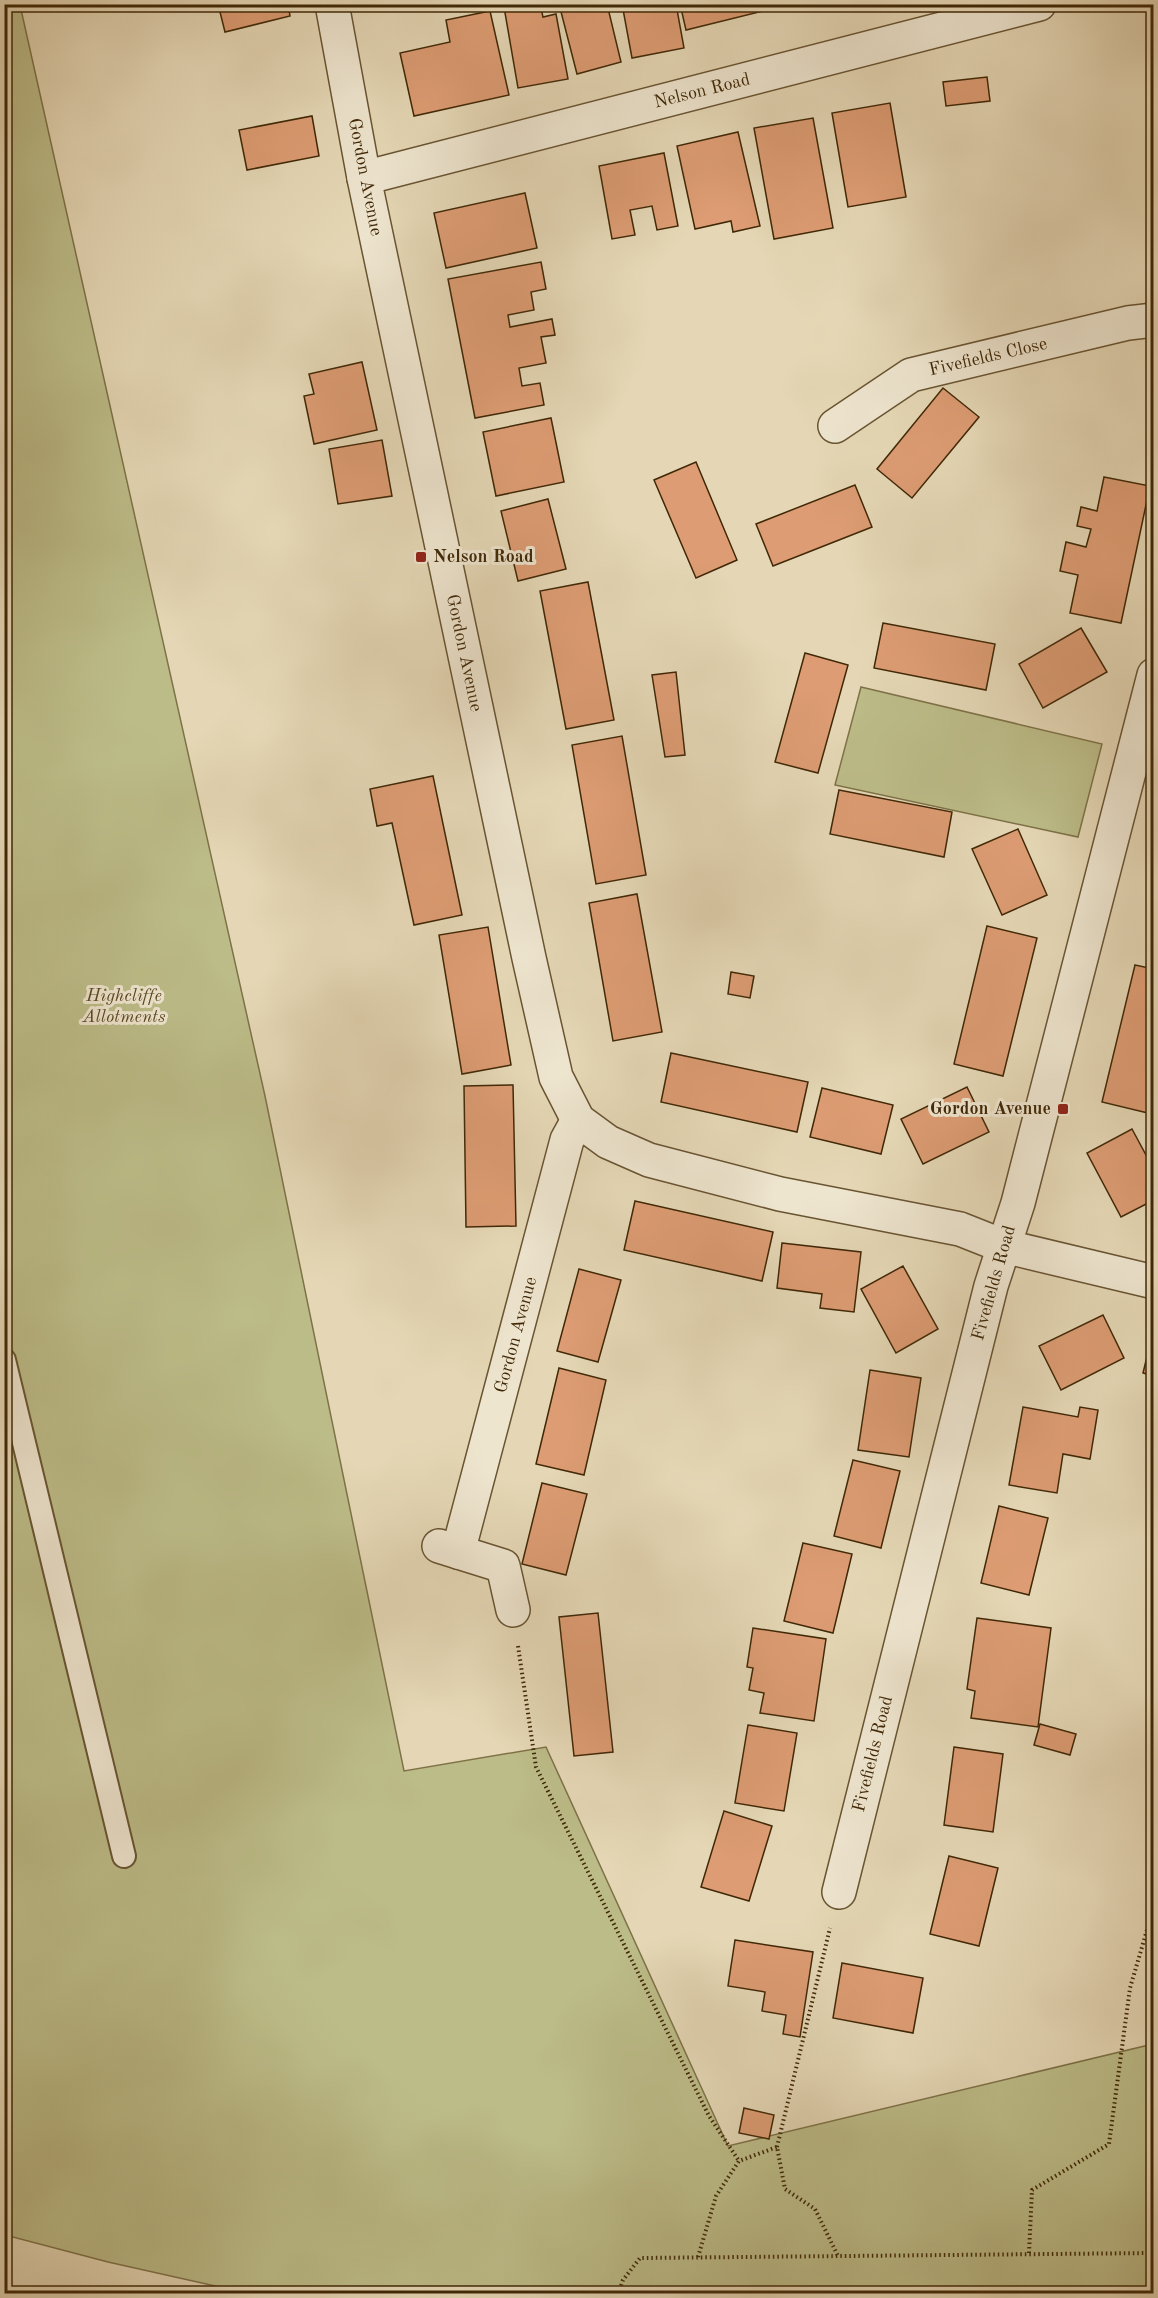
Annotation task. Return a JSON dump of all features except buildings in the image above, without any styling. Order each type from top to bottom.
[{"type":"street","name":"Gordon Avenue","points":[[332,4],[364,178],[529,958],[556,1077],[578,1120],[608,1142],[649,1160],[780,1194],[960,1229],[1003,1246],[1154,1282]]},
{"type":"street","name":"Nelson Road","points":[[364,178],[1040,4]]},
{"type":"street","name":"Fivefields Close","points":[[835,426],[911,375],[1128,323],[1154,320]]},
{"type":"street","name":"Fivefields Road","points":[[838,1892],[1003,1246],[1018,1203],[1154,675]]},
{"type":"street","name":"Gordon Avenue","points":[[513,1610],[503,1566],[449,1549],[567,1140],[578,1120]]},
{"type":"lane","points":[[4,1360],[124,1856]]},
{"type":"path","points":[[513,1610],[536,1767],[709,2116],[739,2161]]},
{"type":"path","points":[[838,1892],[777,2147],[785,2189],[814,2209],[838,2256]]},
{"type":"path","points":[[1029,2253],[1032,2190],[1109,2144],[1130,1988],[1154,1906]]},
{"type":"path","points":[[698,2257],[716,2196],[739,2161],[777,2147]]},
{"type":"path","points":[[618,2294],[623,2280],[640,2258],[1154,2253]]},
{"type":"green space","name":"Highcliffe Allotments","points":[[4,5],[20,5],[265,1096],[404,1771],[546,1747],[728,2146],[1153,2044],[1153,2293],[251,2294],[108,2262],[5,2235]]},
{"type":"green space","points":[[861,687],[1102,744],[1078,837],[835,785]]},
{"type":"place","name":"Nelson Road","points":[[421,557]]},
{"type":"place","name":"Gordon Avenue","points":[[1063,1109]]}]
